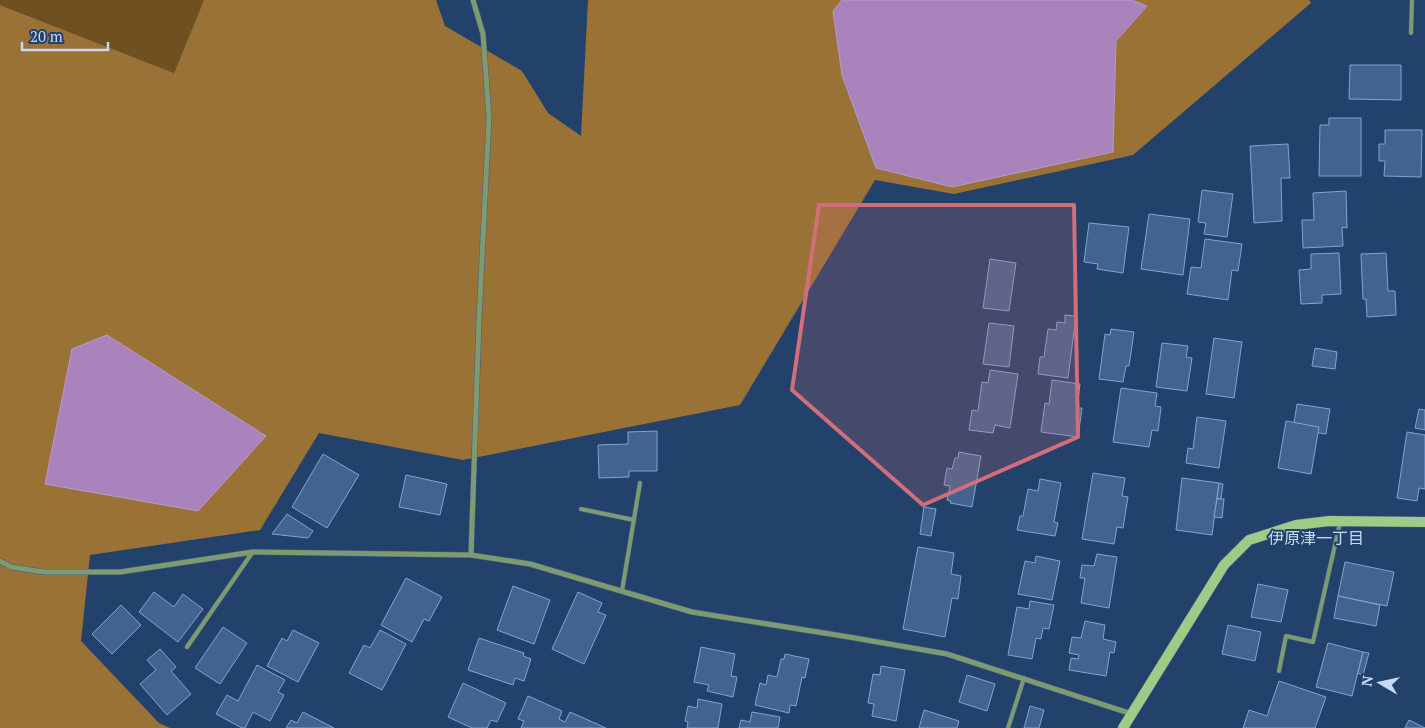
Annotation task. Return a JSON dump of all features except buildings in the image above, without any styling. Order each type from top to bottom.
[{"type":"street","points":[[471,555],[489,117],[483,34],[473,0]]},
{"type":"street","points":[[1123,728],[1224,564],[1249,540],[1296,525],[1340,521],[1425,522]]},
{"type":"street","points":[[0,560],[11,567],[44,572],[120,572],[253,552],[471,555],[530,564],[692,612],[947,654],[1132,714]]},
{"type":"lane","points":[[1411,33],[1412,0]]},
{"type":"lane","points":[[622,591],[640,483]]},
{"type":"lane","points":[[581,509],[634,520]]},
{"type":"lane","points":[[1279,671],[1286,636],[1313,642],[1340,521]]},
{"type":"lane","points":[[187,648],[253,552]]},
{"type":"lane","points":[[1008,728],[1024,678]]},
{"type":"highlighted area","points":[[819,205],[1074,205],[1078,437],[923,505],[792,390]]},
{"type":"shaded area","points":[[0,0],[204,0],[174,73],[0,5]]},
{"type":"shaded area","points":[[204,0],[436,0],[445,26],[522,71],[548,113],[581,136],[588,0],[842,0],[833,11],[1113,152],[1116,41],[1147,6],[1132,0],[1309,0],[1311,3],[1133,155],[954,194],[875,180],[740,405],[463,460],[319,433],[260,530],[90,555],[81,641],[159,723],[170,728],[0,728],[0,5],[174,73]]},
{"type":"shaded area","points":[[842,0],[1132,0],[1147,6],[1116,41],[1113,152],[952,187],[876,168],[842,75],[833,11]]},
{"type":"shaded area","points":[[107,335],[266,436],[198,511],[45,484],[72,349]]},
{"type":"district","name":"伊原津一丁目","points":[[1316,538]]}]
